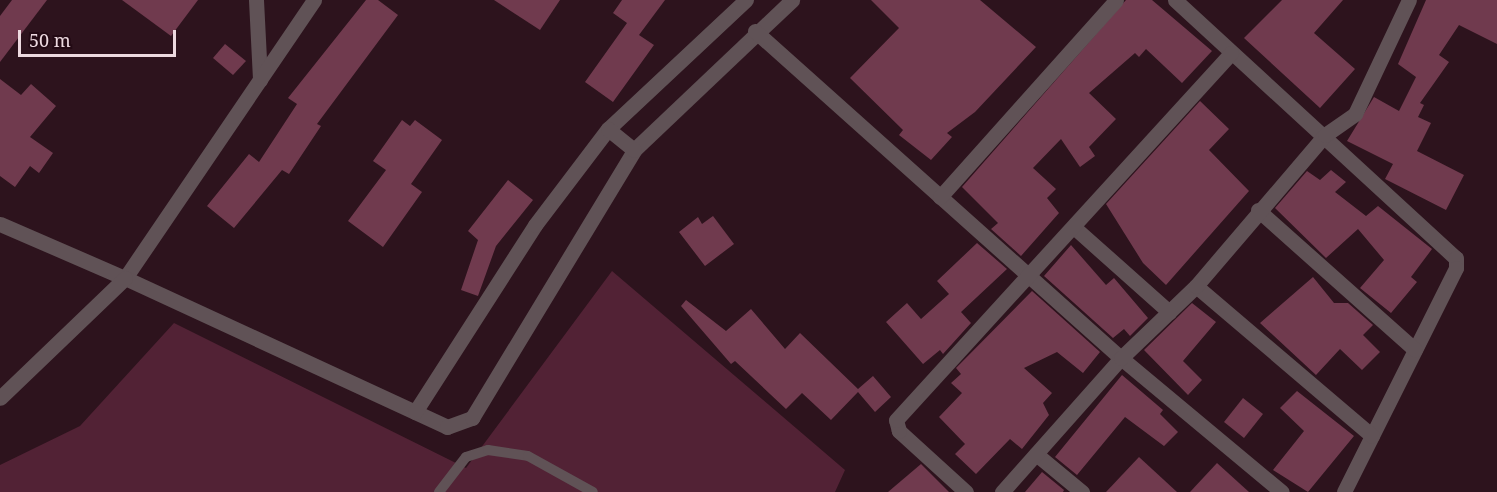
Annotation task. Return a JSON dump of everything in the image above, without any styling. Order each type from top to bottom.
[{"type":"street","points":[[256,0],[260,80]]},
{"type":"street","points":[[0,398],[125,278],[314,0]]},
{"type":"street","points":[[415,412],[535,225],[608,129],[746,0]]},
{"type":"street","points":[[0,224],[125,278],[447,427],[472,418],[634,150],[755,31],[792,0]]},
{"type":"street","points":[[940,197],[1116,0]]},
{"type":"street","points":[[1175,0],[1231,53],[1325,135],[1456,258],[1456,268],[1344,492]]},
{"type":"street","points":[[1002,492],[1121,358],[1196,286],[1258,210],[1325,135],[1355,114],[1370,93],[1409,0]]},
{"type":"street","points":[[755,31],[1121,358],[1282,492]]},
{"type":"street","points":[[966,492],[895,423],[1076,229],[1231,53]]},
{"type":"street","points":[[608,129],[634,150]]},
{"type":"street","points":[[1258,210],[1415,350]]},
{"type":"street","points":[[1076,229],[1169,312]]},
{"type":"street","points":[[1196,286],[1372,436]]},
{"type":"street","points":[[1036,454],[1082,492]]},
{"type":"lane","points":[[439,492],[466,457],[488,450],[536,459],[593,492]]},
{"type":"shaded area","points":[[612,271],[845,470],[835,492],[0,492],[0,465],[80,426],[174,323],[466,468]]},
{"type":"building","points":[[12,0],[47,0],[0,62],[0,16]]},
{"type":"building","points":[[122,0],[198,0],[171,36]]},
{"type":"building","points":[[366,0],[378,0],[398,15],[317,124],[321,126],[289,174],[282,170],[234,228],[207,206],[249,154],[259,162],[297,104],[288,98]]},
{"type":"building","points":[[494,0],[560,0],[540,30]]},
{"type":"building","points":[[622,0],[665,0],[639,35],[654,45],[613,102],[585,82],[627,23],[613,13]]},
{"type":"building","points":[[871,0],[980,0],[1036,47],[975,112],[947,133],[952,137],[931,160],[899,135],[903,130],[850,78],[899,28]]},
{"type":"building","points":[[1126,0],[1152,0],[1212,51],[1182,83],[1146,49],[1139,57],[1135,53],[1089,93],[1116,119],[1089,147],[1095,156],[1080,167],[1061,139],[1033,168],[1056,189],[1047,198],[1059,213],[1021,256],[991,229],[998,223],[962,187]]},
{"type":"building","points":[[1282,0],[1343,0],[1314,33],[1355,69],[1320,108],[1244,38]]},
{"type":"building","points":[[1426,0],[1497,0],[1497,44],[1459,25],[1439,55],[1449,62],[1420,103],[1424,105],[1418,117],[1431,123],[1417,151],[1464,175],[1446,210],[1385,179],[1393,164],[1347,141],[1374,97],[1399,111],[1416,77],[1398,64]]},
{"type":"building","points":[[225,44],[246,61],[233,75],[213,58]]},
{"type":"building","points":[[0,79],[21,95],[31,84],[56,106],[30,137],[53,153],[39,173],[30,166],[15,187],[0,176]]},
{"type":"building","points":[[1200,101],[1229,129],[1209,150],[1249,191],[1166,285],[1143,263],[1106,204]]},
{"type":"building","points":[[402,120],[410,126],[415,120],[442,140],[411,184],[422,192],[383,247],[348,221],[386,170],[373,161]]},
{"type":"building","points":[[1331,170],[1346,182],[1335,192],[1366,216],[1378,206],[1432,249],[1411,277],[1417,282],[1391,313],[1360,288],[1384,260],[1358,229],[1326,258],[1275,208],[1307,171],[1320,180]]},
{"type":"building","points":[[508,180],[533,200],[496,246],[478,296],[461,290],[478,240],[468,231]]},
{"type":"building","points":[[713,216],[734,244],[705,266],[679,232],[698,217],[702,224]]},
{"type":"building","points":[[977,243],[1007,269],[961,312],[971,323],[943,354],[940,350],[923,364],[886,322],[907,303],[921,319],[949,294],[937,281]]},
{"type":"building","points":[[1071,245],[1106,285],[1114,278],[1148,318],[1130,336],[1124,329],[1113,338],[1044,276]]},
{"type":"building","points":[[1313,277],[1334,303],[1348,303],[1373,325],[1363,335],[1380,352],[1362,370],[1340,349],[1316,375],[1260,323]]},
{"type":"building","points":[[1032,291],[1100,352],[1083,373],[1057,352],[1024,368],[1052,393],[1043,403],[1049,415],[1022,449],[1010,439],[976,474],[955,454],[965,444],[939,417],[962,393],[951,383],[961,374],[956,368]]},
{"type":"building","points":[[686,300],[726,331],[751,309],[785,349],[800,333],[858,389],[873,376],[891,397],[875,412],[858,392],[831,420],[802,393],[786,409],[735,361],[731,364],[681,306]]},
{"type":"building","points":[[1192,303],[1216,322],[1183,361],[1202,380],[1188,395],[1144,350]]},
{"type":"building","points":[[1122,375],[1163,410],[1160,414],[1178,432],[1164,446],[1125,417],[1077,475],[1055,457]]},
{"type":"building","points":[[1297,391],[1354,436],[1308,492],[1273,470],[1304,431],[1280,408]]},
{"type":"building","points":[[1243,398],[1263,414],[1244,438],[1224,422]]},
{"type":"building","points":[[1139,457],[1177,492],[1106,492]]},
{"type":"building","points":[[1217,463],[1249,492],[1190,492]]},
{"type":"building","points":[[921,464],[949,492],[888,492]]},
{"type":"building","points":[[1042,472],[1064,490],[1063,492],[1025,492]]}]
